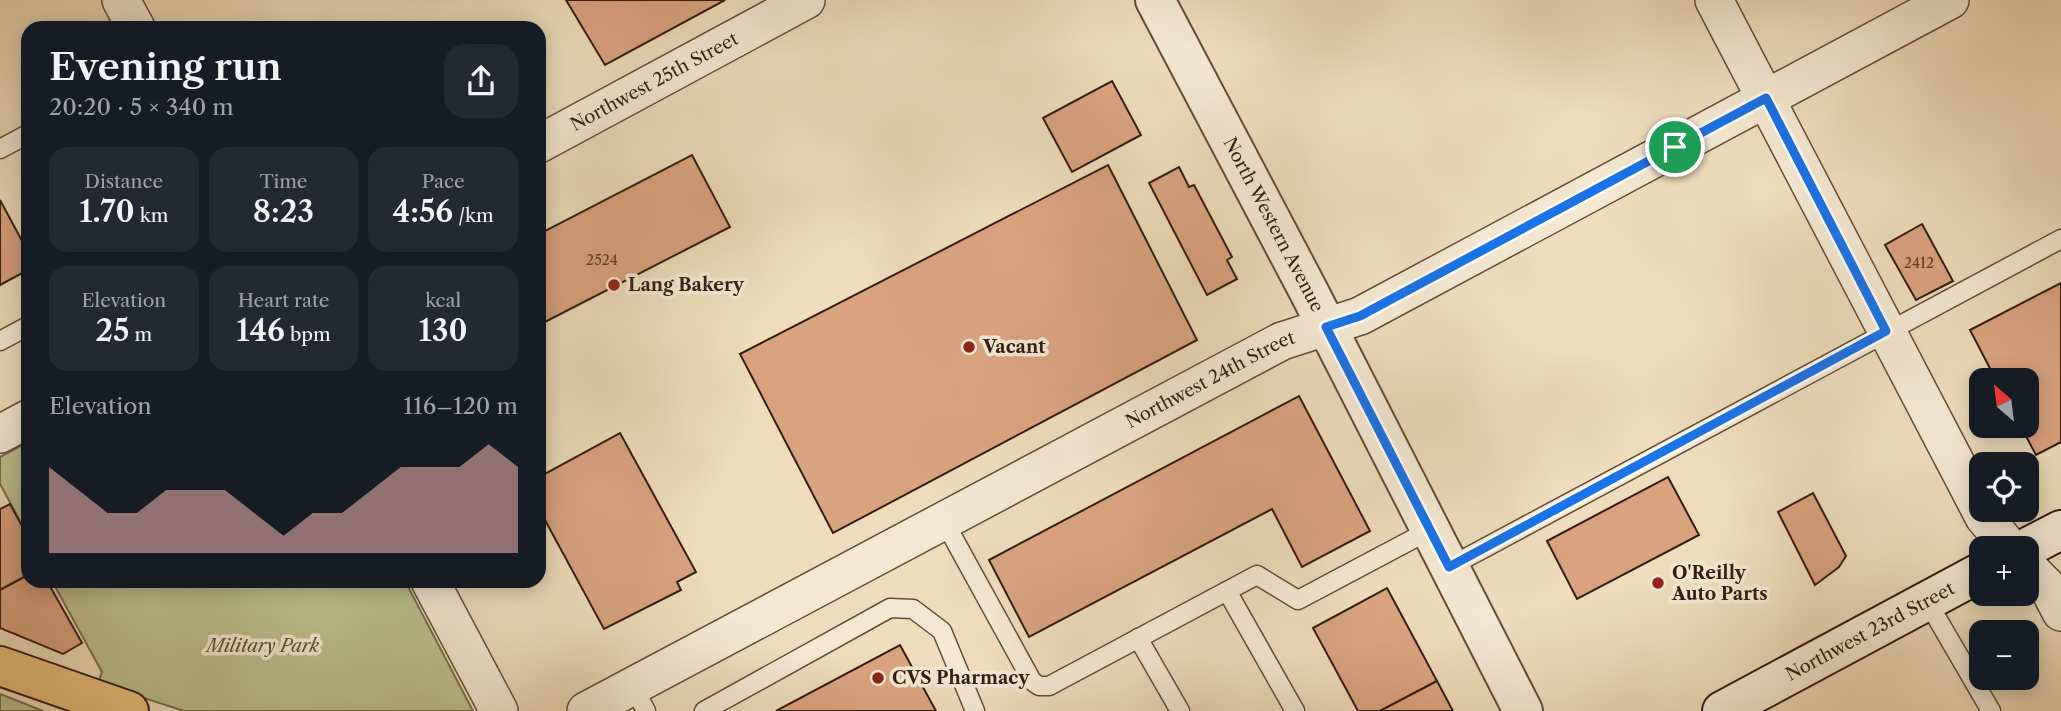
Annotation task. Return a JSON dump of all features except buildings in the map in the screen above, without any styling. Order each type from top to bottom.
[{"type":"main road","points":[[0,666],[129,711]]},
{"type":"street","points":[[121,0],[132,21]]},
{"type":"street","name":"Northwest 25th Street","points":[[546,140],[806,0]]},
{"type":"street","name":"North Western Avenue","points":[[1155,0],[1523,711]]},
{"type":"street","points":[[1714,0],[1984,517],[2000,536]]},
{"type":"street","name":"Northwest 24th Street","points":[[586,711],[639,699],[944,521],[1282,341],[1360,316],[1950,0]]},
{"type":"street","points":[[0,434],[21,423]]},
{"type":"street","points":[[2039,541],[2061,530]]},
{"type":"street","name":"Northwest 23rd Street","points":[[1747,705],[1969,578]]},
{"type":"street","points":[[2039,579],[2049,589],[2061,612]]},
{"type":"street","points":[[434,588],[499,711]]},
{"type":"lane","points":[[0,149],[21,138]]},
{"type":"lane","points":[[1449,567],[2061,239]]},
{"type":"lane","points":[[0,341],[21,330]]},
{"type":"lane","points":[[944,521],[1032,681],[1039,686],[1049,686],[1257,575],[1298,600],[1430,530]]},
{"type":"lane","points":[[1227,591],[1295,711]]},
{"type":"lane","points":[[1927,601],[1991,711]]},
{"type":"lane","points":[[704,711],[890,608],[913,609],[942,631],[975,711]]},
{"type":"lane","points":[[1138,638],[1180,711]]},
{"type":"green space","points":[[21,446],[21,523],[0,484],[0,457]]},
{"type":"green space","name":"Military Park","points":[[56,588],[409,588],[473,711],[184,711],[98,683],[102,672]]},
{"type":"green space","points":[[0,694],[43,711],[0,711]]},
{"type":"place","name":"Lang Bakery","points":[[614,285]]},
{"type":"place","name":"Vacant","points":[[969,347]]},
{"type":"place","name":"O'Reilly Auto Parts","points":[[1658,583]]},
{"type":"place","name":"CVS Pharmacy","points":[[878,678]]},
{"type":"route","points":[[1766,98],[1886,331],[1449,567],[1326,327],[1360,316],[1675,147],[1766,98]]}]
